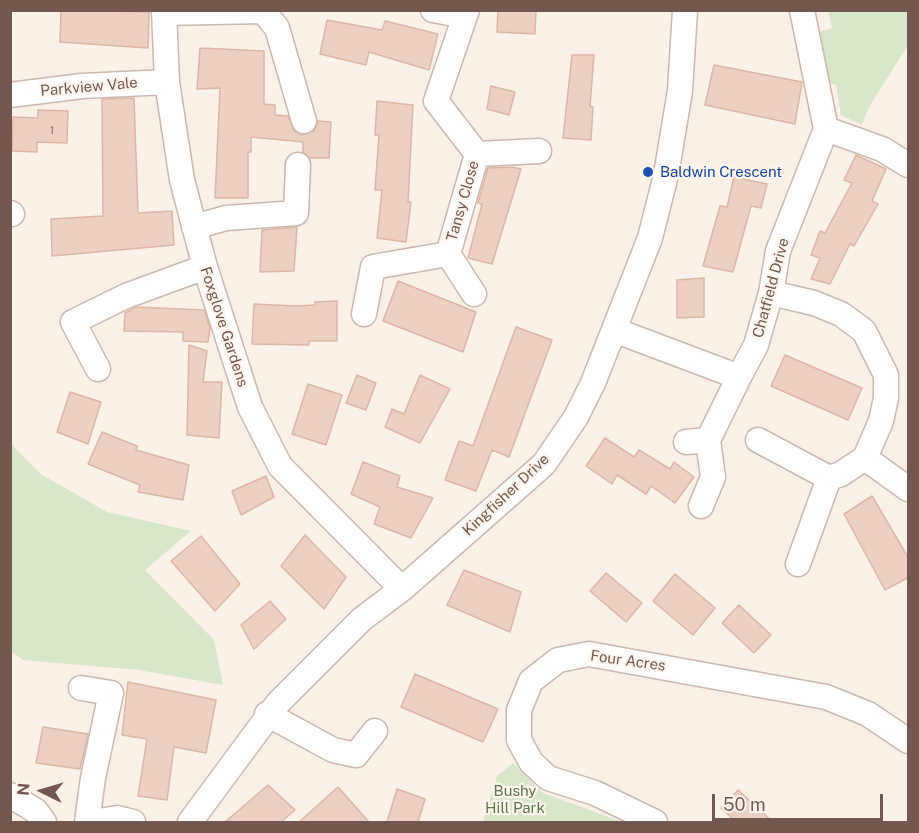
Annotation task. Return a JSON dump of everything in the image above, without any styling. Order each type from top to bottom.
[{"type":"street","points":[[433,10],[466,13]]},
{"type":"street","name":"Kingfisher Drive","points":[[190,822],[267,714],[330,647],[402,589],[544,464],[576,417],[593,383],[650,238],[666,175],[680,91],[685,10]]},
{"type":"street","points":[[802,10],[826,129],[882,149],[909,165]]},
{"type":"street","points":[[164,12],[263,11],[278,28],[304,121]]},
{"type":"street","name":"Foxglove Gardens","points":[[164,12],[167,82],[182,180],[205,267],[250,407],[280,466],[402,589]]},
{"type":"street","name":"Tansy Close","points":[[466,13],[436,101],[477,154],[447,254],[474,294]]},
{"type":"street","name":"Parkview Vale","points":[[10,94],[82,86],[167,82]]},
{"type":"street","name":"Chatfield Drive","points":[[701,506],[714,477],[697,441],[739,377],[756,345],[771,293],[778,251],[826,129]]},
{"type":"street","points":[[477,154],[539,151]]},
{"type":"street","points":[[194,227],[226,218],[296,213],[298,165]]},
{"type":"street","points":[[364,314],[373,267],[447,254]]},
{"type":"street","points":[[98,369],[73,322],[126,296],[205,267]]},
{"type":"street","points":[[758,440],[829,478],[841,474],[865,458],[881,420],[886,398],[886,375],[864,331],[841,314],[814,303],[771,293]]},
{"type":"street","points":[[614,330],[739,377]]},
{"type":"street","points":[[865,458],[909,489]]},
{"type":"street","points":[[798,564],[829,478]]},
{"type":"street","name":"Four Acres","points":[[655,822],[595,792],[548,778],[531,762],[519,740],[519,710],[531,681],[558,660],[589,654],[826,697],[868,714],[909,741]]},
{"type":"street","points":[[81,688],[111,693],[93,778],[87,822]]},
{"type":"street","points":[[267,714],[333,750],[356,755],[375,731]]},
{"type":"street","points":[[10,795],[36,811],[44,822]]},
{"type":"street","points":[[92,822],[117,818],[132,822]]},
{"type":"green space","points":[[902,10],[908,14],[908,45],[869,107],[862,125],[841,115],[836,85],[829,83],[816,33],[832,28],[828,11]]},
{"type":"green space","points":[[10,443],[41,474],[107,512],[191,531],[145,570],[214,640],[223,685],[139,670],[23,660],[11,651]]},
{"type":"green space","name":"Bushy Hill Park","points":[[513,763],[543,793],[622,822],[483,822],[497,776]]},
{"type":"building","points":[[61,10],[149,12],[148,48],[60,42]]},
{"type":"building","points":[[498,10],[536,10],[535,34],[497,32]]},
{"type":"building","points":[[327,20],[382,30],[385,21],[438,34],[429,70],[369,52],[366,65],[320,54]]},
{"type":"building","points":[[200,48],[264,51],[264,104],[275,105],[275,115],[288,116],[294,131],[300,135],[314,131],[318,121],[331,122],[329,158],[310,158],[303,152],[303,142],[251,137],[251,152],[248,152],[248,198],[215,198],[220,88],[197,89]]},
{"type":"building","points":[[572,55],[594,55],[590,106],[593,107],[591,140],[563,138]]},
{"type":"building","points":[[714,65],[802,82],[795,124],[705,105]]},
{"type":"building","points":[[491,86],[515,92],[509,115],[487,109]]},
{"type":"building","points":[[134,98],[138,213],[172,211],[174,245],[52,256],[51,219],[103,216],[102,99]]},
{"type":"building","points":[[377,101],[413,105],[408,202],[411,202],[406,242],[377,238],[382,190],[375,190],[379,135],[375,135]]},
{"type":"building","points":[[38,110],[68,111],[67,143],[37,142],[37,152],[12,151],[13,117],[38,118]]},
{"type":"building","points":[[856,155],[886,169],[872,201],[878,204],[854,246],[850,244],[830,284],[811,279],[820,258],[811,255],[820,231],[825,233],[852,183],[844,180]]},
{"type":"building","points":[[488,168],[521,169],[492,264],[468,258],[482,204],[478,203]]},
{"type":"building","points":[[734,177],[767,184],[761,208],[751,206],[733,272],[703,266],[720,206],[727,207]]},
{"type":"building","points":[[297,227],[294,271],[260,272],[262,230]]},
{"type":"building","points":[[704,278],[704,317],[677,318],[677,280]]},
{"type":"building","points":[[398,281],[476,312],[463,352],[383,321]]},
{"type":"building","points":[[337,301],[337,341],[309,341],[309,345],[252,344],[254,304],[296,306]]},
{"type":"building","points":[[136,307],[204,310],[210,328],[208,342],[183,341],[183,332],[124,331],[125,313]]},
{"type":"building","points":[[516,327],[552,340],[509,457],[492,450],[476,491],[445,480],[459,441],[473,446]]},
{"type":"building","points":[[189,345],[207,351],[203,382],[222,382],[219,438],[187,435]]},
{"type":"building","points":[[785,355],[862,388],[848,420],[771,386]]},
{"type":"building","points":[[357,375],[376,383],[366,410],[346,403]]},
{"type":"building","points":[[420,375],[450,389],[420,443],[385,427],[392,409],[404,414]]},
{"type":"building","points":[[308,384],[342,395],[326,445],[292,434]]},
{"type":"building","points":[[70,392],[101,402],[88,444],[57,432]]},
{"type":"building","points":[[102,432],[137,446],[136,450],[189,465],[183,500],[138,492],[140,485],[88,464]]},
{"type":"building","points":[[605,438],[634,457],[639,450],[670,469],[674,462],[694,477],[675,503],[651,486],[646,494],[617,475],[612,484],[586,466]]},
{"type":"building","points":[[363,462],[400,476],[397,487],[433,498],[411,538],[374,524],[380,507],[351,494]]},
{"type":"building","points":[[266,476],[274,497],[241,515],[232,491]]},
{"type":"building","points":[[872,496],[909,559],[909,577],[885,590],[844,514]]},
{"type":"building","points":[[305,535],[346,577],[324,609],[281,566]]},
{"type":"building","points":[[201,536],[240,584],[215,611],[171,561]]},
{"type":"building","points":[[464,570],[521,592],[510,632],[447,605]]},
{"type":"building","points":[[606,573],[642,603],[626,622],[590,591]]},
{"type":"building","points":[[675,574],[715,608],[693,635],[653,601]]},
{"type":"building","points":[[270,601],[286,619],[254,649],[241,625]]},
{"type":"building","points":[[739,605],[771,635],[754,653],[722,623]]},
{"type":"building","points":[[415,674],[498,709],[483,742],[401,707]]},
{"type":"building","points":[[128,682],[216,700],[206,753],[174,747],[167,800],[138,796],[147,739],[122,735]]},
{"type":"building","points":[[43,727],[88,734],[80,769],[36,763]]},
{"type":"building","points":[[268,785],[295,810],[281,822],[225,822]]},
{"type":"building","points":[[338,787],[369,822],[299,822]]},
{"type":"building","points":[[397,789],[425,799],[418,822],[387,822]]},
{"type":"building","points":[[738,790],[773,822],[736,822],[721,808]]},
{"type":"place","name":"Baldwin Crescent","points":[[648,172]]}]
